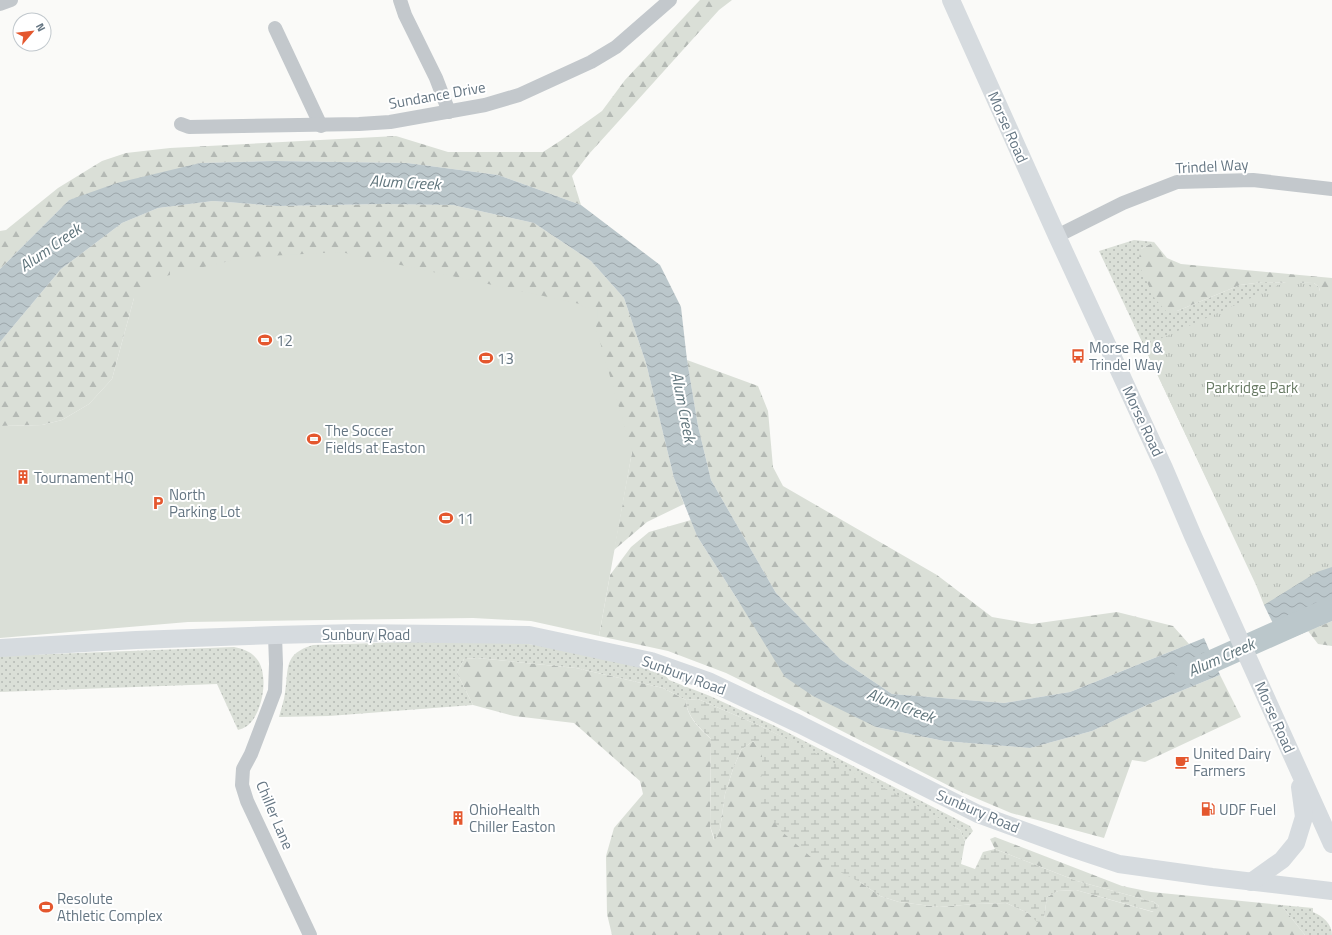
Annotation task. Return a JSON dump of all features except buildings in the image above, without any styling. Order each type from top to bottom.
[{"type":"main road","name":"Morse Road","points":[[951,0],[1057,236],[1152,441],[1332,844]]},
{"type":"main road","name":"Sunbury Road","points":[[0,648],[136,640],[354,633],[529,635],[651,661],[708,681],[800,724],[913,782],[986,817],[1119,864],[1251,882],[1332,891]]},
{"type":"main road","points":[[1251,882],[1282,860],[1296,844],[1304,817],[1298,769]]},
{"type":"street","points":[[0,4],[11,0]]},
{"type":"street","points":[[400,0],[405,15],[436,78],[449,112]]},
{"type":"street","name":"Sundance Drive","points":[[181,124],[190,128],[321,126],[390,122],[485,105],[519,95],[591,62],[616,47],[670,0]]},
{"type":"street","points":[[275,28],[321,126]]},
{"type":"street","name":"Trindel Way","points":[[1057,236],[1123,203],[1177,182],[1253,180],[1332,189]]},
{"type":"street","name":"Chiller Lane","points":[[274,635],[276,664],[275,691],[251,754],[243,768],[242,785],[247,801],[310,935]]},
{"type":"green space","points":[[700,0],[732,0],[719,10],[589,154],[572,176],[581,205],[498,175],[407,163],[274,161],[200,163],[69,200],[0,269],[0,231],[6,230],[58,188],[102,161],[126,153],[170,148],[396,136],[448,152],[543,152],[602,111],[625,80]]},
{"type":"green space","points":[[213,201],[277,206],[382,204],[453,205],[534,223],[591,261],[624,298],[646,363],[674,478],[684,504],[647,522],[614,550],[632,452],[134,298],[112,379],[89,404],[62,420],[42,425],[0,426],[0,342],[61,269],[122,223],[158,208]]},
{"type":"green space","points":[[1134,240],[1154,242],[1141,249],[1177,311],[1240,285],[1263,282],[1314,283],[1319,287],[1320,295],[1220,507],[1099,251]]},
{"type":"green space","points":[[1154,242],[1167,258],[1181,264],[1332,278],[1332,357],[1319,287],[1314,283],[1263,282],[1240,285],[1177,311],[1166,311],[1155,299],[1138,263],[1141,249]]},
{"type":"green space","name":"The Soccer Fields at Easton","points":[[341,252],[580,304],[583,307],[598,309],[596,328],[632,452],[599,636],[531,621],[473,618],[188,622],[0,638],[0,426],[42,425],[62,420],[89,404],[112,379],[134,298],[162,277],[170,275],[170,271],[186,271],[247,257]]},
{"type":"green space","name":"Parkridge Park","points":[[1293,279],[1332,296],[1332,600],[1316,605],[1264,605],[1144,346]]},
{"type":"green space","points":[[687,360],[758,386],[768,411],[773,467],[783,486],[937,575],[992,617],[1032,624],[1117,612],[1173,626],[1189,644],[1070,692],[1004,703],[892,694],[840,659],[776,593],[711,480],[698,426]]},
{"type":"green space","points":[[691,520],[697,536],[739,602],[876,727],[944,741],[1030,748],[1092,731],[1149,704],[1220,675],[1241,717],[1145,762],[1132,760],[1104,838],[1011,813],[959,791],[726,673],[668,651],[599,636],[610,575],[631,547],[649,532]]},
{"type":"green space","points":[[1332,621],[1332,646],[1318,644],[1308,631]]},
{"type":"green space","points":[[472,640],[521,643],[602,654],[661,670],[669,680],[710,696],[775,726],[970,826],[973,831],[965,841],[960,830],[765,728],[698,699],[686,700],[663,688],[576,668],[477,658],[464,659],[457,673],[473,705],[329,716],[279,717],[285,696],[289,663],[297,653],[313,645]]},
{"type":"green space","points":[[234,647],[246,651],[256,658],[263,673],[264,683],[261,703],[253,720],[244,728],[238,730],[217,684],[0,692],[0,656]]},
{"type":"green space","points":[[477,658],[576,668],[663,688],[686,700],[691,717],[711,739],[710,826],[714,840],[720,829],[725,794],[733,769],[741,750],[753,741],[762,752],[762,768],[860,882],[880,896],[899,902],[939,907],[1006,903],[1028,913],[1044,918],[1047,897],[1058,891],[1076,890],[1153,912],[1159,906],[1154,902],[1077,881],[995,849],[990,839],[995,837],[1122,886],[1151,892],[1281,905],[1305,935],[612,935],[607,914],[606,856],[614,828],[643,794],[640,781],[574,723],[514,716],[473,705],[457,673],[464,659]]},
{"type":"green space","points":[[698,699],[765,728],[902,797],[960,830],[965,841],[961,864],[975,869],[983,852],[995,849],[1077,881],[1154,902],[1159,906],[1154,912],[1076,890],[1058,891],[1047,897],[1044,918],[1037,922],[1028,913],[1006,903],[939,907],[899,902],[880,896],[860,882],[812,858],[780,830],[759,802],[762,753],[753,741],[741,750],[733,769],[725,794],[720,829],[715,841],[710,826],[711,739],[691,717],[686,700]]},
{"type":"green space","points":[[1281,905],[1313,908],[1313,912],[1329,924],[1332,935],[1305,935]]},
{"type":"water","points":[[274,161],[407,163],[498,175],[581,205],[660,265],[681,307],[687,360],[698,426],[711,480],[776,593],[840,659],[892,694],[1004,703],[1070,692],[1204,638],[1220,675],[1149,704],[1092,731],[1030,748],[944,741],[876,727],[813,696],[785,677],[697,536],[674,478],[646,363],[624,298],[591,261],[534,223],[453,205],[382,204],[277,206],[213,201],[158,208],[122,223],[61,269],[0,342],[0,269],[69,200],[117,183],[200,163]]},
{"type":"water","points":[[1332,567],[1332,621],[1282,642],[1264,605],[1317,572]]},
{"type":"waterway","name":"Alum Creek","points":[[1186,673],[1332,608]]},
{"type":"place","name":"12","points":[[265,340]]},
{"type":"place","name":"Morse Rd & Trindel Way","points":[[1078,356]]},
{"type":"place","name":"13","points":[[486,358]]},
{"type":"place","name":"The Soccer Fields at Easton","points":[[314,439]]},
{"type":"place","name":"Tournament HQ","points":[[23,477]]},
{"type":"place","name":"North Parking Lot","points":[[158,503]]},
{"type":"place","name":"11","points":[[446,518]]},
{"type":"place","name":"United Dairy Farmers","points":[[1182,762]]},
{"type":"place","name":"UDF Fuel","points":[[1208,809]]},
{"type":"place","name":"OhioHealth Chiller Easton","points":[[458,818]]},
{"type":"place","name":"Resolute Athletic Complex","points":[[46,907]]}]
